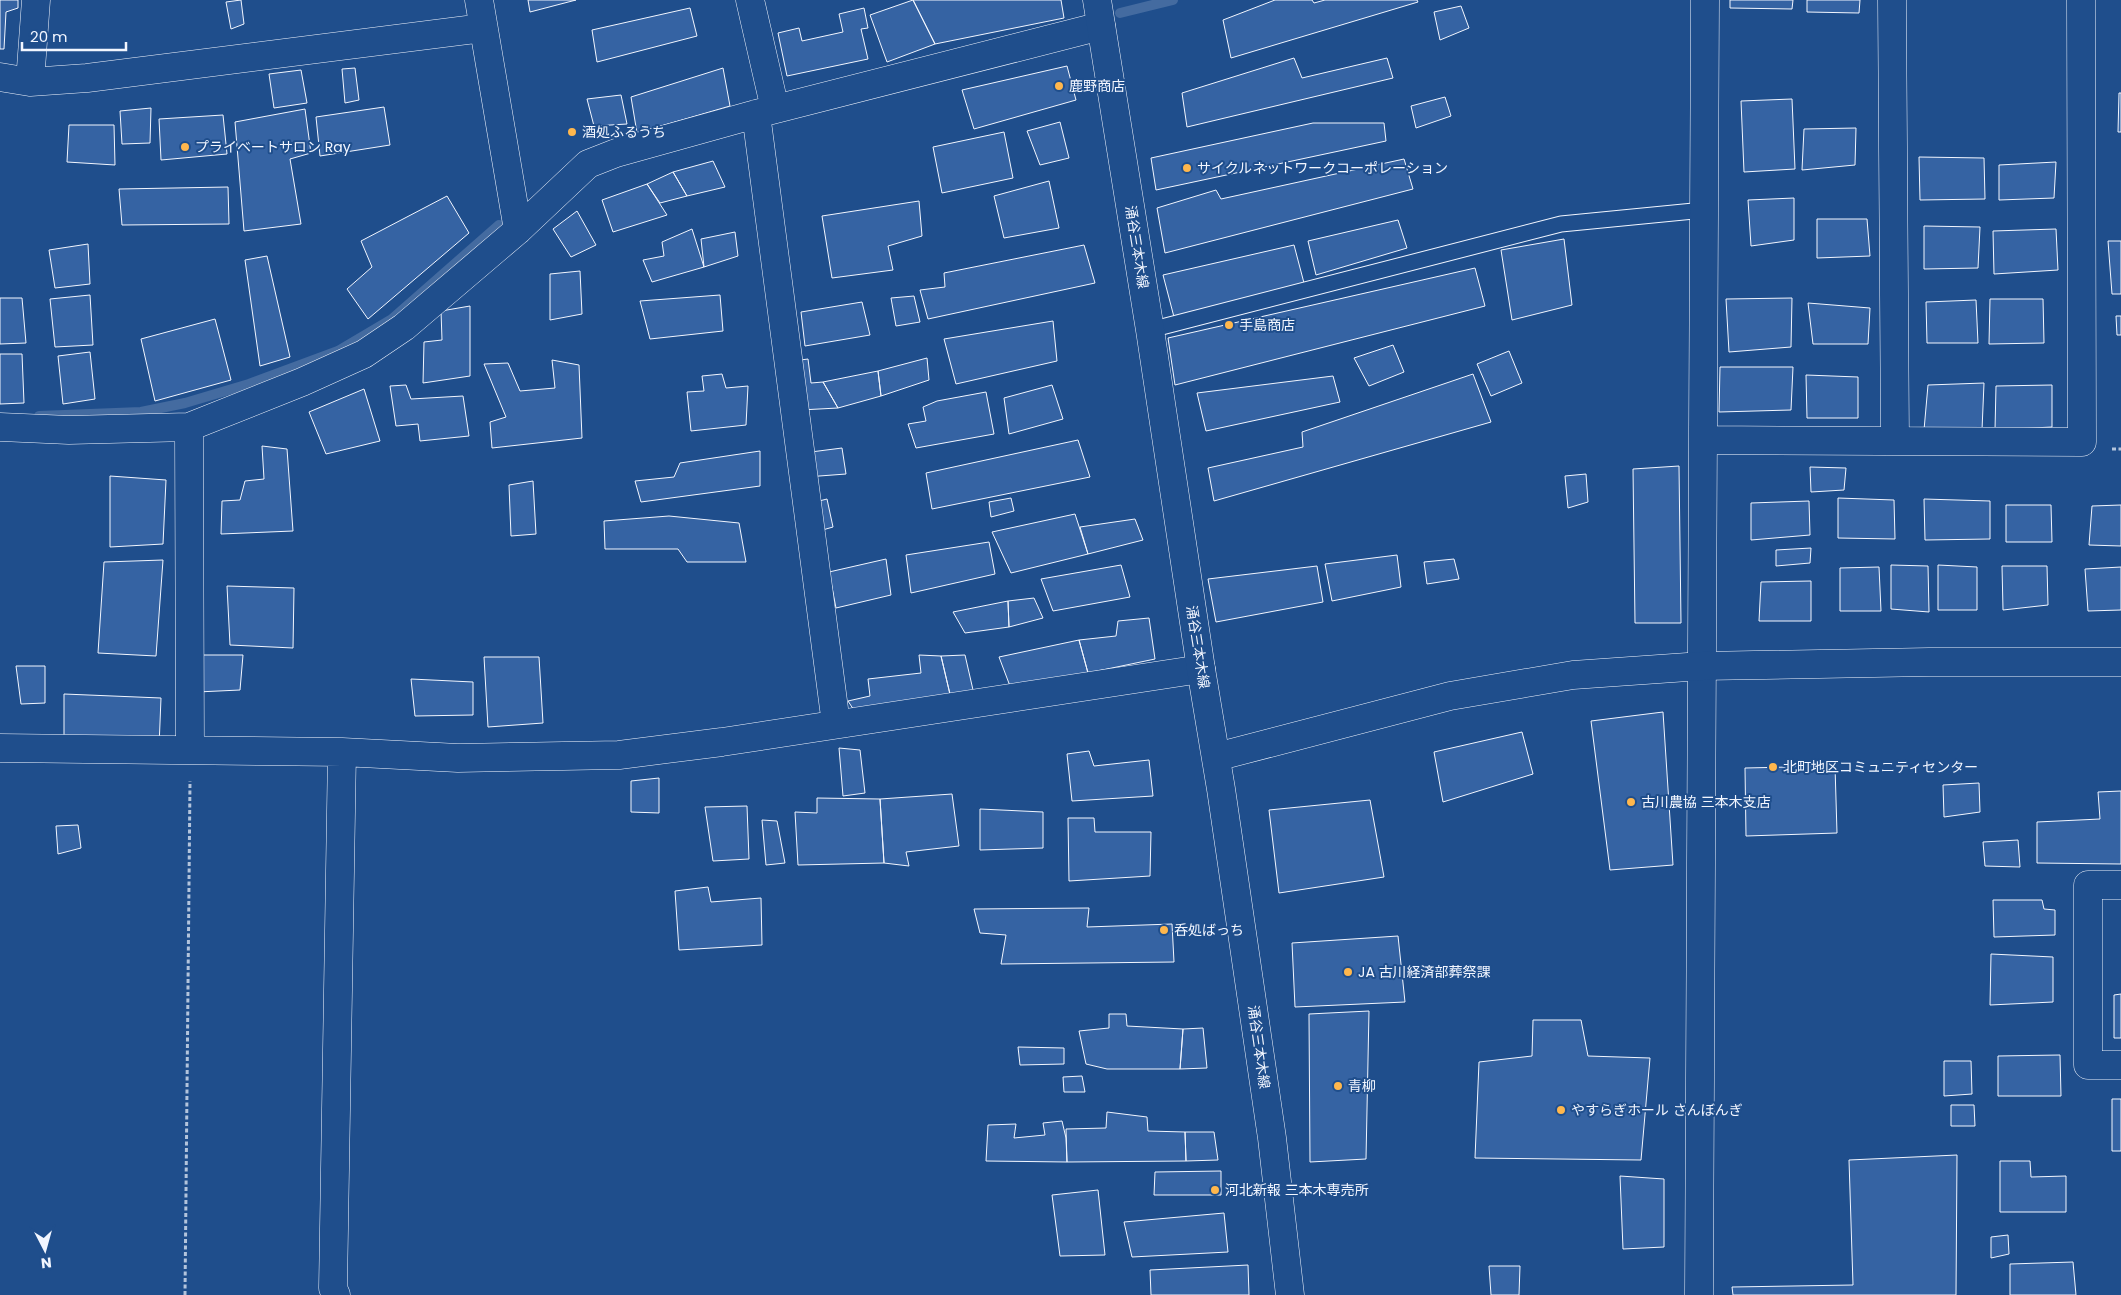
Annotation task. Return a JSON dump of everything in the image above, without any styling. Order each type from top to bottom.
[{"type":"street","points":[[30,82],[36,0]]},
{"type":"street","points":[[479,0],[518,230]]},
{"type":"street","points":[[750,0],[766,112],[836,724]]},
{"type":"street","points":[[1699,1295],[1705,0]]},
{"type":"street","points":[[1892,0],[1895,441]]},
{"type":"street","points":[[1703,440],[2082,442],[2081,0]]},
{"type":"street","points":[[0,427],[69,430],[189,427],[302,382],[364,354],[404,327],[518,230],[588,164],[616,153],[766,112],[1099,13]]},
{"type":"street","name":"涌谷三本木線","points":[[1099,13],[1216,757],[1272,1138],[1290,1295]]},
{"type":"street","points":[[0,77],[30,82],[87,78],[483,28]]},
{"type":"street","points":[[189,427],[190,749]]},
{"type":"street","points":[[1216,757],[1450,696],[1573,675],[1702,666],[1929,662],[2121,662]]},
{"type":"street","points":[[0,748],[342,752],[458,758],[619,755],[1201,669]]},
{"type":"street","points":[[336,1295],[333,1288],[342,752]]},
{"type":"street","points":[[2121,885],[2088,884],[2088,1065],[2121,1065]]},
{"type":"lane","points":[[1150,330],[1561,224],[1704,210]]},
{"type":"path","points":[[185,1295],[190,749]]},
{"type":"building","points":[[0,0],[18,0],[18,8],[6,12],[4,49],[0,49]]},
{"type":"building","points":[[241,0],[244,24],[231,29],[226,2]]},
{"type":"building","points":[[528,0],[576,0],[530,12]]},
{"type":"building","points":[[913,0],[1061,0],[1064,18],[935,44]]},
{"type":"building","points":[[913,0],[935,44],[887,62],[870,15]]},
{"type":"building","points":[[1275,0],[1312,0],[1314,3],[1325,0],[1417,0],[1418,2],[1231,58],[1223,20]]},
{"type":"building","points":[[1730,0],[1793,0],[1792,9],[1730,8]]},
{"type":"building","points":[[1807,0],[1860,0],[1859,13],[1807,12]]},
{"type":"building","points":[[1461,6],[1469,28],[1440,40],[1434,12]]},
{"type":"building","points":[[690,8],[697,36],[597,62],[592,30]]},
{"type":"building","points":[[864,8],[868,28],[861,29],[868,59],[787,76],[778,33],[799,28],[802,41],[843,32],[839,14]]},
{"type":"building","points":[[1294,58],[1302,78],[1387,58],[1393,78],[1187,127],[1182,93]]},
{"type":"building","points":[[1067,66],[1076,100],[974,129],[962,90]]},
{"type":"building","points":[[355,68],[359,100],[345,103],[342,69]]},
{"type":"building","points":[[723,68],[730,106],[637,133],[631,97]]},
{"type":"building","points":[[301,70],[307,103],[274,108],[269,74]]},
{"type":"building","points":[[2119,93],[2121,93],[2121,132],[2118,132]]},
{"type":"building","points":[[621,95],[627,124],[594,126],[587,99]]},
{"type":"building","points":[[1445,97],[1451,116],[1416,128],[1411,106]]},
{"type":"building","points":[[1792,99],[1795,169],[1744,172],[1741,101]]},
{"type":"building","points":[[384,107],[390,145],[320,156],[316,117]]},
{"type":"building","points":[[151,108],[150,143],[122,144],[120,111]]},
{"type":"building","points":[[305,109],[311,153],[290,159],[301,224],[244,231],[235,122]]},
{"type":"building","points":[[223,115],[227,154],[161,160],[159,119]]},
{"type":"building","points":[[1060,122],[1069,158],[1040,165],[1027,131]]},
{"type":"building","points":[[1313,123],[1384,123],[1386,141],[1156,190],[1151,158]]},
{"type":"building","points":[[69,125],[114,125],[115,165],[67,162]]},
{"type":"building","points":[[1856,128],[1855,165],[1802,170],[1804,129]]},
{"type":"building","points":[[1004,132],[1013,178],[942,193],[933,147]]},
{"type":"building","points":[[1919,157],[1984,158],[1985,199],[1920,200]]},
{"type":"building","points":[[1404,159],[1413,189],[1165,253],[1157,208],[1216,190],[1221,199]]},
{"type":"building","points":[[713,161],[725,187],[687,196],[673,172]]},
{"type":"building","points":[[2056,162],[2054,198],[1999,200],[1999,165]]},
{"type":"building","points":[[673,172],[687,196],[660,203],[647,184]]},
{"type":"building","points":[[1049,181],[1059,228],[1004,238],[994,196]]},
{"type":"building","points":[[647,184],[667,215],[613,232],[602,200]]},
{"type":"building","points":[[228,187],[229,224],[122,225],[119,189]]},
{"type":"building","points":[[447,196],[469,233],[368,319],[347,289],[372,267],[361,241]]},
{"type":"building","points":[[1794,198],[1794,240],[1751,246],[1748,200]]},
{"type":"building","points":[[919,201],[922,236],[888,246],[893,270],[832,278],[822,216]]},
{"type":"building","points":[[577,211],[596,245],[571,257],[553,229]]},
{"type":"building","points":[[1817,219],[1867,219],[1870,256],[1817,258]]},
{"type":"building","points":[[1398,220],[1407,248],[1316,275],[1308,241]]},
{"type":"building","points":[[1924,226],[1980,227],[1978,268],[1924,269]]},
{"type":"building","points":[[692,229],[704,267],[652,282],[643,260],[664,256],[662,242]]},
{"type":"building","points":[[2056,229],[2058,270],[1994,274],[1993,231]]},
{"type":"building","points":[[735,232],[738,256],[704,267],[701,239]]},
{"type":"building","points":[[1564,239],[1572,305],[1512,320],[1501,250]]},
{"type":"building","points":[[2108,241],[2121,241],[2121,294],[2112,294]]},
{"type":"building","points":[[88,244],[90,284],[55,288],[49,250]]},
{"type":"building","points":[[1084,245],[1095,283],[928,319],[920,290],[945,287],[944,273]]},
{"type":"building","points":[[1294,245],[1304,283],[1174,317],[1163,275]]},
{"type":"building","points":[[267,256],[290,357],[260,366],[245,260]]},
{"type":"building","points":[[1475,268],[1485,306],[1175,385],[1168,338]]},
{"type":"building","points":[[580,271],[582,314],[550,320],[550,274]]},
{"type":"building","points":[[90,295],[93,345],[55,347],[50,299]]},
{"type":"building","points":[[720,295],[723,331],[650,339],[640,301]]},
{"type":"building","points":[[914,296],[920,322],[896,326],[891,298]]},
{"type":"building","points":[[0,298],[22,298],[26,343],[0,344]]},
{"type":"building","points":[[1792,298],[1791,347],[1729,352],[1726,299]]},
{"type":"building","points":[[1990,299],[2043,299],[2044,343],[1989,344]]},
{"type":"building","points":[[1976,300],[1978,343],[1927,343],[1926,302]]},
{"type":"building","points":[[862,302],[870,335],[805,346],[801,312]]},
{"type":"building","points":[[1808,303],[1870,308],[1868,344],[1813,344]]},
{"type":"building","points":[[470,306],[470,376],[423,383],[424,342],[442,340],[441,311]]},
{"type":"building","points":[[2116,316],[2121,316],[2121,335],[2117,335]]},
{"type":"building","points":[[215,319],[231,380],[155,401],[141,339]]},
{"type":"building","points":[[1053,321],[1057,361],[956,384],[944,339]]},
{"type":"building","points":[[1393,345],[1404,372],[1369,386],[1354,358]]},
{"type":"building","points":[[1509,351],[1522,383],[1491,396],[1477,364]]},
{"type":"building","points":[[90,352],[95,399],[63,404],[58,356]]},
{"type":"building","points":[[0,354],[22,354],[24,403],[0,404]]},
{"type":"building","points":[[927,358],[929,380],[881,396],[878,371]]},
{"type":"building","points":[[808,359],[811,383],[823,382],[838,408],[800,410],[793,361]]},
{"type":"building","points":[[552,360],[579,365],[582,438],[492,448],[490,422],[506,417],[484,364],[508,363],[520,391],[555,388]]},
{"type":"building","points":[[1720,367],[1793,367],[1791,410],[1719,412]]},
{"type":"building","points":[[878,371],[881,396],[838,408],[823,382]]},
{"type":"building","points":[[722,374],[726,388],[748,386],[746,425],[691,431],[687,392],[704,391],[702,376]]},
{"type":"building","points":[[1473,374],[1491,422],[1214,501],[1208,468],[1303,447],[1302,432]]},
{"type":"building","points":[[1806,375],[1858,377],[1858,418],[1807,418]]},
{"type":"building","points":[[1333,376],[1340,402],[1206,431],[1197,393]]},
{"type":"building","points":[[1984,383],[1982,430],[1924,430],[1928,385]]},
{"type":"building","points":[[406,385],[411,399],[463,396],[469,436],[420,441],[418,424],[396,426],[390,386]]},
{"type":"building","points":[[1052,385],[1063,419],[1009,434],[1004,398]]},
{"type":"building","points":[[2052,385],[2052,427],[1995,430],[1996,386]]},
{"type":"building","points":[[364,389],[380,441],[326,454],[309,412]]},
{"type":"building","points":[[986,392],[994,434],[916,448],[908,424],[926,421],[923,407],[937,401]]},
{"type":"building","points":[[1078,440],[1090,477],[932,509],[926,473]]},
{"type":"building","points":[[262,446],[287,449],[293,531],[221,534],[222,501],[240,500],[245,481],[264,479]]},
{"type":"building","points":[[842,448],[846,474],[806,477],[803,453]]},
{"type":"building","points":[[760,451],[760,486],[641,502],[635,481],[674,477],[680,463]]},
{"type":"building","points":[[1679,466],[1681,623],[1635,623],[1633,469]]},
{"type":"building","points":[[1810,467],[1846,468],[1844,490],[1811,492]]},
{"type":"building","points":[[1586,474],[1588,502],[1568,508],[1565,476]]},
{"type":"building","points":[[110,476],[166,480],[163,544],[110,547]]},
{"type":"building","points":[[533,481],[536,534],[511,536],[509,485]]},
{"type":"building","points":[[1011,498],[1014,511],[991,517],[989,502]]},
{"type":"building","points":[[1838,498],[1894,500],[1895,539],[1838,538]]},
{"type":"building","points":[[827,499],[833,527],[812,533],[807,504]]},
{"type":"building","points":[[1924,499],[1990,501],[1990,539],[1925,540]]},
{"type":"building","points":[[1809,501],[1810,535],[1751,540],[1751,503]]},
{"type":"building","points":[[2006,505],[2051,505],[2052,542],[2006,542]]},
{"type":"building","points":[[2121,505],[2121,546],[2089,545],[2092,506]]},
{"type":"building","points":[[1075,514],[1088,554],[1011,573],[992,532]]},
{"type":"building","points":[[669,516],[739,523],[746,562],[687,562],[678,549],[605,549],[604,521]]},
{"type":"building","points":[[1135,519],[1143,540],[1088,554],[1080,527]]},
{"type":"building","points":[[989,542],[995,574],[911,593],[906,555]]},
{"type":"building","points":[[1811,548],[1810,563],[1776,566],[1776,550]]},
{"type":"building","points":[[1397,555],[1401,587],[1332,601],[1325,564]]},
{"type":"building","points":[[886,559],[891,595],[836,608],[829,572]]},
{"type":"building","points":[[1454,559],[1459,579],[1427,584],[1424,562]]},
{"type":"building","points":[[163,560],[156,656],[98,653],[104,562]]},
{"type":"building","points":[[1121,565],[1130,597],[1053,611],[1041,579]]},
{"type":"building","points":[[1891,565],[1928,566],[1929,612],[1891,609]]},
{"type":"building","points":[[1938,565],[1977,567],[1977,610],[1938,610]]},
{"type":"building","points":[[1317,566],[1323,602],[1216,622],[1208,579]]},
{"type":"building","points":[[2002,566],[2047,566],[2048,605],[2003,610]]},
{"type":"building","points":[[1879,567],[1881,611],[1840,611],[1840,568]]},
{"type":"building","points":[[2121,567],[2121,610],[2088,611],[2085,569]]},
{"type":"building","points":[[1811,581],[1811,621],[1759,621],[1761,582]]},
{"type":"building","points":[[227,586],[294,588],[293,648],[230,645]]},
{"type":"building","points":[[1034,598],[1043,618],[1009,627],[1008,601]]},
{"type":"building","points":[[1008,601],[1009,627],[965,633],[953,612]]},
{"type":"building","points":[[1149,618],[1155,659],[1088,673],[1079,640],[1116,636],[1118,621]]},
{"type":"building","points":[[1079,640],[1088,673],[1010,686],[999,657]]},
{"type":"building","points":[[195,655],[243,655],[240,690],[197,692]]},
{"type":"building","points":[[919,655],[941,656],[953,707],[861,721],[848,701],[870,696],[868,679],[921,673]]},
{"type":"building","points":[[965,655],[976,703],[953,707],[941,656]]},
{"type":"building","points":[[484,657],[539,657],[543,723],[488,727]]},
{"type":"building","points":[[16,666],[45,666],[45,703],[21,704]]},
{"type":"building","points":[[411,679],[473,682],[473,715],[415,716]]},
{"type":"building","points":[[64,694],[161,698],[159,747],[64,744]]},
{"type":"building","points":[[1663,712],[1673,865],[1610,870],[1591,721]]},
{"type":"building","points":[[1522,732],[1533,774],[1443,802],[1434,752]]},
{"type":"building","points":[[839,748],[860,750],[865,793],[843,796]]},
{"type":"building","points":[[1089,751],[1094,766],[1149,760],[1153,796],[1072,801],[1067,754]]},
{"type":"building","points":[[1835,766],[1837,833],[1746,836],[1745,768]]},
{"type":"building","points":[[659,778],[659,813],[631,812],[631,781]]},
{"type":"building","points":[[1979,783],[1980,812],[1944,817],[1943,785]]},
{"type":"building","points":[[2121,791],[2121,864],[2037,863],[2037,822],[2100,819],[2098,792]]},
{"type":"building","points":[[952,794],[959,846],[906,852],[909,866],[884,863],[880,799]]},
{"type":"building","points":[[817,798],[880,799],[884,863],[798,865],[795,812],[817,813]]},
{"type":"building","points":[[1370,800],[1384,877],[1279,893],[1269,810]]},
{"type":"building","points":[[747,806],[749,859],[713,861],[705,807]]},
{"type":"building","points":[[980,809],[1043,812],[1043,848],[980,850]]},
{"type":"building","points":[[1068,818],[1094,818],[1095,832],[1151,832],[1150,876],[1069,881]]},
{"type":"building","points":[[762,820],[777,821],[785,863],[766,865]]},
{"type":"building","points":[[78,825],[81,848],[58,854],[56,826]]},
{"type":"building","points":[[2018,840],[2020,867],[1985,866],[1983,842]]},
{"type":"building","points":[[708,887],[711,902],[761,898],[762,945],[679,950],[675,891]]},
{"type":"building","points":[[1993,900],[2042,900],[2044,909],[2055,910],[2055,935],[1994,937]]},
{"type":"building","points":[[1089,908],[1087,927],[1172,924],[1174,962],[1001,964],[1006,935],[980,933],[974,909]]},
{"type":"building","name":"JA 古川経済部葬祭課","points":[[1398,936],[1405,1002],[1295,1007],[1292,943]]},
{"type":"building","points":[[1991,954],[2053,957],[2053,1002],[1990,1005]]},
{"type":"building","points":[[2121,994],[2121,1038],[2114,1038],[2114,995]]},
{"type":"building","name":"青柳","points":[[1369,1011],[1366,1159],[1310,1162],[1309,1014]]},
{"type":"building","points":[[1109,1014],[1126,1014],[1127,1026],[1183,1029],[1180,1069],[1107,1069],[1086,1064],[1079,1031],[1109,1028]]},
{"type":"building","name":"やすらぎホール さんぼんぎ","points":[[1533,1020],[1581,1020],[1588,1056],[1650,1058],[1641,1160],[1475,1158],[1479,1062],[1532,1056]]},
{"type":"building","points":[[1203,1028],[1207,1068],[1180,1069],[1183,1029]]},
{"type":"building","points":[[1018,1047],[1064,1048],[1064,1064],[1020,1065]]},
{"type":"building","points":[[2060,1055],[2061,1096],[1998,1096],[1998,1056]]},
{"type":"building","points":[[1944,1061],[1971,1061],[1972,1094],[1944,1096]]},
{"type":"building","points":[[1082,1076],[1085,1092],[1064,1092],[1063,1077]]},
{"type":"building","points":[[2112,1099],[2121,1099],[2121,1151],[2112,1151]]},
{"type":"building","points":[[1951,1105],[1974,1105],[1975,1126],[1951,1126]]},
{"type":"building","points":[[1107,1112],[1147,1117],[1148,1131],[1185,1132],[1186,1161],[1067,1162],[1066,1129],[1106,1128]]},
{"type":"building","points":[[1062,1121],[1066,1138],[1067,1162],[986,1161],[988,1125],[1016,1124],[1014,1138],[1045,1135],[1043,1123]]},
{"type":"building","points":[[1185,1132],[1214,1132],[1218,1160],[1186,1161]]},
{"type":"building","points":[[1957,1155],[1956,1295],[1733,1295],[1732,1287],[1853,1285],[1849,1160]]},
{"type":"building","points":[[2000,1161],[2030,1161],[2031,1177],[2066,1176],[2066,1212],[2000,1212]]},
{"type":"building","points":[[1221,1171],[1221,1195],[1154,1195],[1155,1172]]},
{"type":"building","points":[[1620,1176],[1664,1179],[1664,1247],[1623,1249]]},
{"type":"building","points":[[1098,1190],[1105,1255],[1060,1256],[1052,1195]]},
{"type":"building","points":[[1224,1213],[1228,1252],[1132,1257],[1124,1222]]},
{"type":"building","points":[[2008,1235],[2009,1254],[1991,1258],[1991,1237]]},
{"type":"building","points":[[2073,1262],[2076,1295],[2010,1295],[2010,1264]]},
{"type":"building","points":[[1248,1265],[1249,1295],[1151,1295],[1150,1270]]},
{"type":"building","points":[[1489,1266],[1520,1266],[1519,1295],[1491,1295]]},
{"type":"waterway","points":[[1120,13],[1173,0]]},
{"type":"waterway","points":[[39,416],[141,412],[185,403],[249,384],[338,351],[392,319],[499,225]]},
{"type":"place","name":"鹿野商店","points":[[1059,86]]},
{"type":"place","name":"酒処ふるうち","points":[[572,132]]},
{"type":"place","name":"プライベートサロン Ray","points":[[185,147]]},
{"type":"place","name":"サイクルネットワークコーポレーション","points":[[1187,168]]},
{"type":"place","name":"手島商店","points":[[1229,325]]},
{"type":"place","name":"北町地区コミュニティセンター","points":[[1773,767]]},
{"type":"place","name":"古川農協 三本木支店","points":[[1631,802]]},
{"type":"place","name":"呑処ばっち","points":[[1164,930]]},
{"type":"place","name":"JA 古川経済部葬祭課","points":[[1348,972]]},
{"type":"place","name":"青柳","points":[[1338,1086]]},
{"type":"place","name":"やすらぎホール さんぼんぎ","points":[[1561,1110]]},
{"type":"place","name":"河北新報 三本木専売所","points":[[1215,1190]]}]
